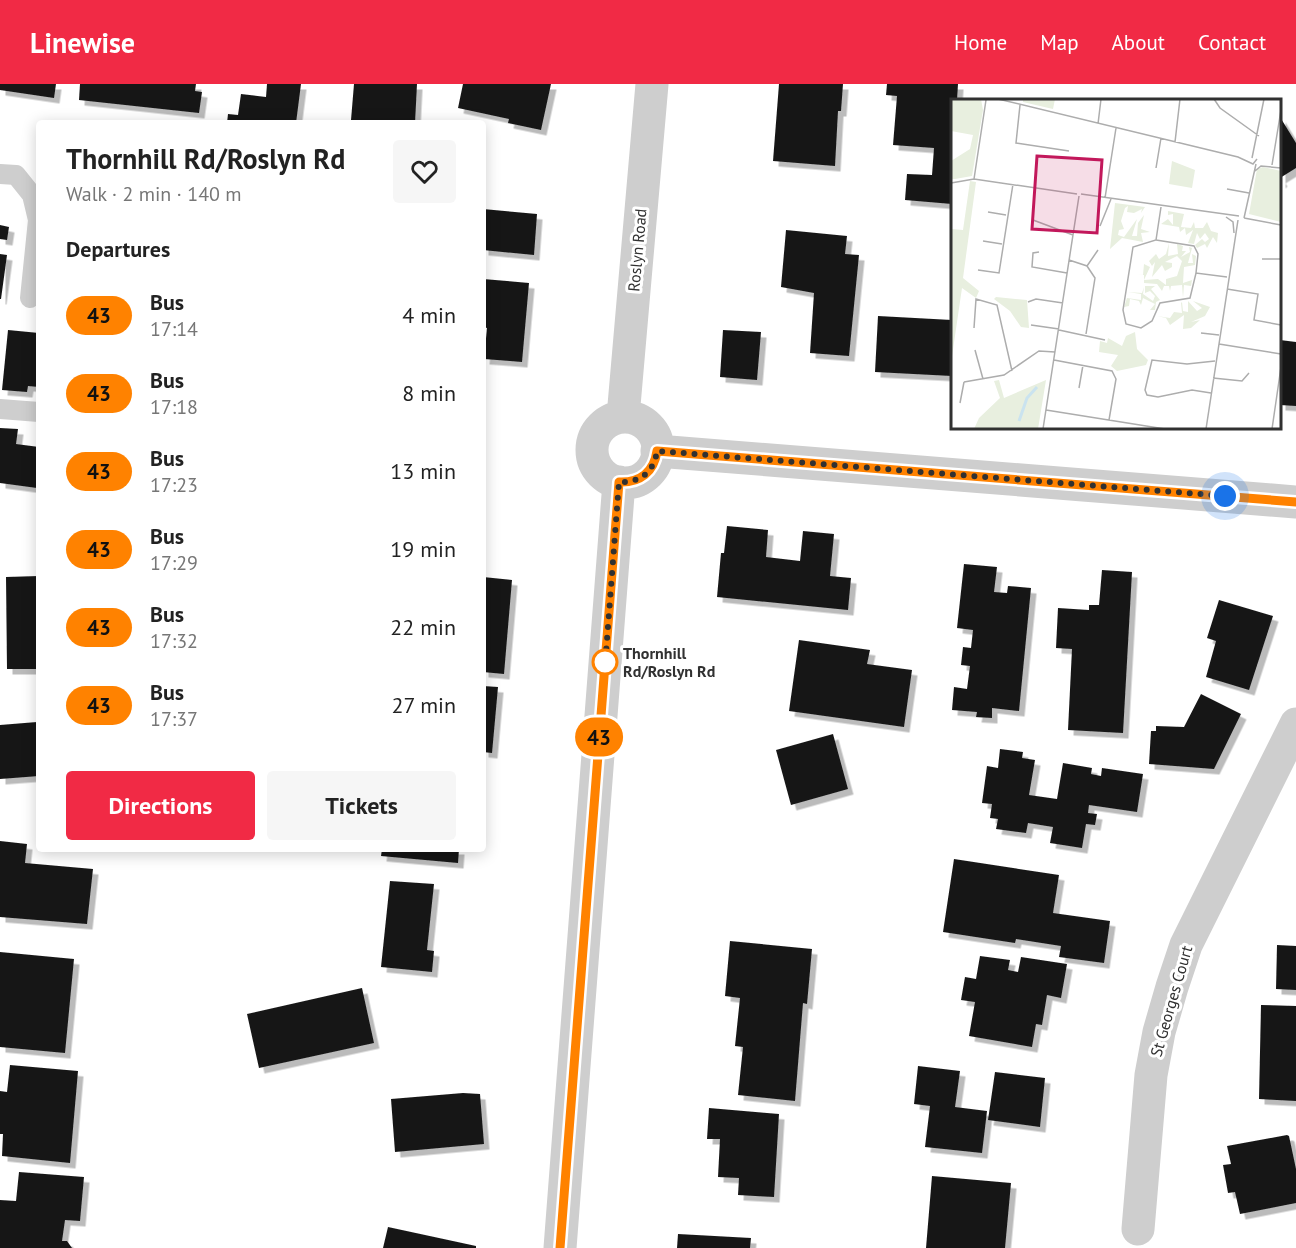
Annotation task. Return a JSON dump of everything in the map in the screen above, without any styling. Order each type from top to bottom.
[{"type":"street","name":"Roslyn Road","points":[[623,417],[651,84]]},
{"type":"street","points":[[623,417],[640,421],[648,426],[657,442],[656,462],[650,471],[630,483],[609,479],[600,472],[594,464],[592,453],[592,442],[603,424],[623,417]]},
{"type":"street","points":[[657,451],[1296,502]]},
{"type":"street","points":[[560,1248],[619,482]]},
{"type":"street","name":"St Georges Court","points":[[1138,1229],[1151,1075],[1159,1032],[1172,987],[1186,945],[1296,724]]},
{"type":"lane","points":[[0,174],[16,175],[32,195],[36,212]]},
{"type":"lane","points":[[30,298],[36,240]]},
{"type":"lane","points":[[0,409],[36,412]]},
{"type":"building","points":[[0,84],[56,84],[54,98],[0,90]]},
{"type":"building","points":[[80,84],[196,84],[195,91],[202,92],[199,113],[79,100]]},
{"type":"building","points":[[267,84],[301,84],[296,120],[227,120],[228,114],[238,115],[241,94],[266,97]]},
{"type":"building","points":[[354,84],[417,84],[415,120],[351,120]]},
{"type":"building","points":[[463,84],[551,84],[541,130],[508,123],[509,119],[458,108]]},
{"type":"building","points":[[779,84],[843,84],[841,111],[838,111],[835,166],[773,161]]},
{"type":"building","points":[[887,84],[958,84],[957,99],[951,99],[951,204],[905,200],[907,174],[932,175],[934,148],[893,145],[897,96],[886,95]]},
{"type":"building","points":[[1281,119],[1296,143],[1296,168],[1281,177]]},
{"type":"building","points":[[486,209],[537,214],[534,255],[486,250]]},
{"type":"building","points":[[0,225],[9,227],[7,240],[0,239]]},
{"type":"building","points":[[786,230],[847,236],[845,254],[859,255],[849,356],[810,353],[814,293],[781,287]]},
{"type":"building","points":[[0,254],[7,255],[1,299],[0,299]]},
{"type":"building","points":[[486,279],[529,283],[522,362],[486,359]]},
{"type":"building","points":[[878,316],[951,320],[951,376],[875,372]]},
{"type":"building","points":[[8,330],[36,333],[36,387],[28,386],[27,392],[2,390]]},
{"type":"building","points":[[723,330],[761,332],[757,380],[720,377]]},
{"type":"building","points":[[1281,340],[1296,342],[1296,406],[1281,405]]},
{"type":"building","points":[[0,428],[18,429],[16,444],[36,447],[36,488],[0,483]]},
{"type":"building","points":[[727,526],[768,530],[766,557],[800,561],[803,531],[834,534],[830,576],[851,578],[848,610],[717,597],[721,553],[724,553]]},
{"type":"building","points":[[964,564],[997,567],[994,592],[1007,593],[1008,586],[1031,588],[1019,711],[992,708],[992,718],[976,717],[977,712],[952,710],[954,687],[967,689],[970,666],[961,665],[963,647],[971,648],[973,630],[957,628]]},
{"type":"building","points":[[1102,570],[1132,572],[1123,733],[1068,730],[1072,649],[1056,648],[1058,608],[1089,610],[1089,605],[1099,605]]},
{"type":"building","points":[[36,576],[36,669],[7,669],[6,577]]},
{"type":"building","points":[[486,577],[512,580],[504,674],[486,672]]},
{"type":"building","points":[[1219,600],[1273,616],[1249,690],[1206,677],[1216,641],[1207,638]]},
{"type":"building","points":[[799,640],[870,650],[867,664],[912,670],[904,727],[789,711]]},
{"type":"building","points":[[486,686],[498,687],[492,753],[486,752]]},
{"type":"building","points":[[1201,694],[1241,714],[1214,769],[1149,764],[1151,731],[1156,731],[1156,726],[1184,727]]},
{"type":"building","points":[[36,722],[36,776],[0,779],[0,725]]},
{"type":"building","points":[[833,734],[848,789],[791,805],[776,750]]},
{"type":"building","points":[[1000,749],[1023,752],[1022,758],[1035,760],[1029,795],[1057,799],[1063,763],[1092,768],[1091,774],[1101,776],[1102,768],[1143,774],[1137,812],[1089,805],[1088,813],[1097,814],[1095,825],[1086,824],[1082,848],[1050,843],[1053,827],[1028,823],[1026,833],[996,829],[998,819],[990,818],[992,804],[982,803],[987,766],[998,768]]},
{"type":"building","points":[[0,841],[27,844],[25,863],[93,869],[87,924],[0,917]]},
{"type":"building","points":[[382,852],[459,852],[458,863],[381,856]]},
{"type":"building","points":[[954,859],[1059,875],[1053,913],[1110,921],[1104,963],[1059,957],[1061,946],[1016,939],[1015,943],[943,932]]},
{"type":"building","points":[[390,881],[434,884],[427,950],[434,951],[432,972],[381,967]]},
{"type":"building","points":[[730,941],[812,949],[807,1004],[803,1003],[795,1101],[738,1095],[743,1047],[735,1046],[740,998],[725,996]]},
{"type":"building","points":[[1277,945],[1296,946],[1296,990],[1276,989]]},
{"type":"building","points":[[0,952],[74,959],[65,1053],[0,1047]]},
{"type":"building","points":[[980,956],[1010,960],[1008,970],[1018,972],[1021,957],[1067,964],[1061,998],[1047,995],[1042,1025],[1036,1024],[1032,1047],[969,1036],[975,1002],[961,1000],[965,977],[976,979]]},
{"type":"building","points":[[362,988],[374,1043],[259,1068],[247,1014]]},
{"type":"building","points":[[1261,1005],[1296,1006],[1296,1101],[1259,1099]]},
{"type":"building","points":[[10,1065],[78,1071],[70,1163],[2,1156],[0,1091],[7,1092]]},
{"type":"building","points":[[918,1066],[960,1071],[955,1107],[987,1111],[982,1153],[925,1147],[930,1106],[914,1104]]},
{"type":"building","points":[[995,1072],[1045,1078],[1040,1127],[988,1120]]},
{"type":"building","points":[[463,1093],[480,1094],[484,1144],[395,1152],[391,1099]]},
{"type":"building","points":[[709,1108],[779,1114],[774,1197],[738,1195],[739,1178],[718,1177],[720,1139],[707,1139]]},
{"type":"building","points":[[1287,1135],[1296,1169],[1296,1203],[1240,1214],[1235,1192],[1228,1193],[1223,1165],[1231,1164],[1227,1146]]},
{"type":"building","points":[[19,1172],[84,1177],[80,1221],[65,1220],[62,1241],[67,1241],[72,1248],[0,1248],[0,1200],[16,1201]]},
{"type":"building","points":[[932,1176],[1011,1183],[1005,1248],[926,1248]]},
{"type":"building","points":[[388,1227],[476,1246],[476,1248],[383,1248]]},
{"type":"building","points":[[678,1234],[751,1238],[750,1248],[677,1248]]},
{"type":"bus line","name":"43","points":[[560,1248],[619,482],[630,483],[650,471],[656,462],[657,451],[1296,502]]},
{"type":"place","name":"Thornhill Rd/Roslyn Rd","points":[[605,662]]},
{"type":"route","points":[[605,662],[605,666],[619,482],[630,483],[650,471],[656,462],[657,451],[1225,496]]}]
